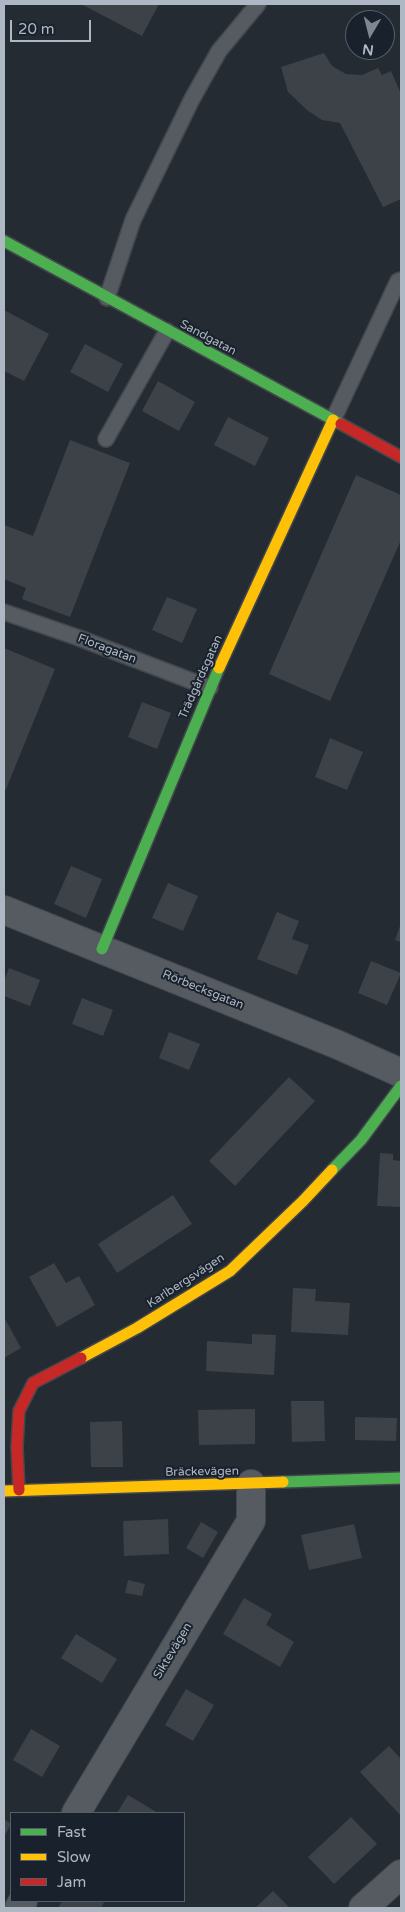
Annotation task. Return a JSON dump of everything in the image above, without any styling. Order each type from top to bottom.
[{"type":"street","name":"Sandgatan","points":[[4,240],[167,331],[401,457]]},
{"type":"street","name":"Trädgårdsgatan","points":[[102,949],[210,688],[333,420]]},
{"type":"street","name":"Rörbecksgatan","points":[[4,910],[336,1044],[401,1074]]},
{"type":"street","name":"Karlbergsvägen","points":[[19,1490],[17,1447],[19,1411],[33,1383],[137,1328],[230,1270],[303,1201],[348,1153],[401,1086]]},
{"type":"street","name":"Bräckevägen","points":[[4,1490],[401,1478]]},
{"type":"street","name":"Siktevägen","points":[[77,1812],[252,1522],[251,1484]]},
{"type":"street","points":[[363,1908],[401,1874]]},
{"type":"lane","points":[[107,298],[133,220],[188,107],[219,51],[258,4]]},
{"type":"lane","points":[[333,420],[398,281],[401,280]]},
{"type":"lane","points":[[106,439],[167,331]]},
{"type":"lane","name":"Floragatan","points":[[4,612],[79,638],[210,688]]},
{"type":"building","points":[[81,4],[159,4],[142,36]]},
{"type":"building","points":[[324,53],[332,66],[346,74],[362,75],[378,68],[382,75],[391,71],[401,94],[401,199],[383,207],[340,123],[322,120],[308,111],[288,92],[281,67]]},
{"type":"building","points":[[4,310],[49,334],[24,381],[4,371]]},
{"type":"building","points":[[85,344],[123,364],[108,392],[70,372]]},
{"type":"building","points":[[158,381],[195,402],[179,431],[142,411]]},
{"type":"building","points":[[228,417],[269,438],[255,466],[214,445]]},
{"type":"building","points":[[70,440],[130,463],[70,617],[22,599],[26,588],[4,579],[4,525],[33,536]]},
{"type":"building","points":[[356,475],[401,495],[401,540],[330,701],[269,674]]},
{"type":"building","points":[[167,597],[197,609],[182,643],[152,630]]},
{"type":"building","points":[[4,648],[55,669],[4,794]]},
{"type":"building","points":[[142,702],[171,713],[157,749],[128,737]]},
{"type":"building","points":[[330,738],[363,752],[347,790],[315,777]]},
{"type":"building","points":[[71,866],[102,879],[86,918],[54,904]]},
{"type":"building","points":[[168,883],[198,896],[183,931],[152,918]]},
{"type":"building","points":[[277,912],[299,921],[292,939],[309,945],[297,975],[257,959]]},
{"type":"building","points":[[401,923],[401,942],[395,940]]},
{"type":"building","points":[[371,961],[401,973],[387,1005],[358,993]]},
{"type":"building","points":[[9,968],[40,980],[30,1006],[4,996],[4,981]]},
{"type":"building","points":[[82,998],[113,1010],[103,1036],[72,1024]]},
{"type":"building","points":[[169,1032],[200,1044],[189,1070],[159,1058]]},
{"type":"building","points":[[289,1077],[315,1101],[235,1186],[209,1161]]},
{"type":"building","points":[[380,1153],[393,1154],[393,1160],[401,1161],[401,1207],[377,1206]]},
{"type":"building","points":[[173,1195],[192,1224],[117,1273],[98,1244]]},
{"type":"building","points":[[54,1263],[66,1283],[79,1276],[95,1305],[57,1327],[29,1277]]},
{"type":"building","points":[[293,1288],[316,1289],[315,1301],[350,1303],[348,1335],[291,1332]]},
{"type":"building","points":[[4,1317],[21,1348],[4,1358]]},
{"type":"building","points":[[252,1334],[276,1335],[274,1375],[206,1371],[207,1341],[252,1344]]},
{"type":"building","points":[[291,1401],[324,1401],[325,1441],[292,1442]]},
{"type":"building","points":[[255,1409],[255,1444],[199,1445],[198,1410]]},
{"type":"building","points":[[355,1417],[397,1418],[396,1441],[355,1440]]},
{"type":"building","points":[[122,1421],[123,1467],[91,1467],[90,1422]]},
{"type":"building","points":[[168,1519],[169,1554],[124,1556],[123,1521]]},
{"type":"building","points":[[201,1522],[218,1532],[203,1558],[186,1548]]},
{"type":"building","points":[[354,1524],[362,1558],[309,1570],[301,1535]]},
{"type":"building","points":[[128,1580],[145,1584],[142,1596],[125,1593]]},
{"type":"building","points":[[244,1598],[272,1614],[266,1625],[294,1642],[280,1667],[223,1634]]},
{"type":"building","points":[[76,1634],[117,1659],[102,1683],[61,1658]]},
{"type":"building","points":[[186,1689],[214,1705],[193,1741],[165,1725]]},
{"type":"building","points":[[31,1729],[60,1746],[42,1777],[13,1760]]},
{"type":"building","points":[[389,1746],[401,1759],[401,1816],[360,1772]]},
{"type":"building","points":[[128,1795],[156,1812],[118,1812]]},
{"type":"building","points":[[351,1817],[377,1844],[334,1884],[308,1857]]},
{"type":"building","points":[[4,1819],[10,1823],[10,1826],[4,1837]]},
{"type":"building","points":[[273,1891],[290,1908],[255,1908]]},
{"type":"building","points":[[61,1902],[104,1903],[101,1908],[58,1908]]},
{"type":"traffic: fast","points":[[4,241],[341,424]]},
{"type":"traffic: fast","points":[[102,949],[219,668]]},
{"type":"traffic: fast","points":[[332,1170],[361,1140],[401,1086]]},
{"type":"traffic: fast","points":[[283,1482],[401,1478]]},
{"type":"traffic: slow","points":[[219,668],[333,420]]},
{"type":"traffic: slow","points":[[81,1358],[137,1328],[230,1271],[303,1201],[332,1170]]},
{"type":"traffic: slow","points":[[4,1491],[283,1482]]},
{"type":"traffic: jam","points":[[341,424],[401,457]]},
{"type":"traffic: jam","points":[[19,1490],[17,1447],[19,1411],[33,1383],[81,1358]]}]
